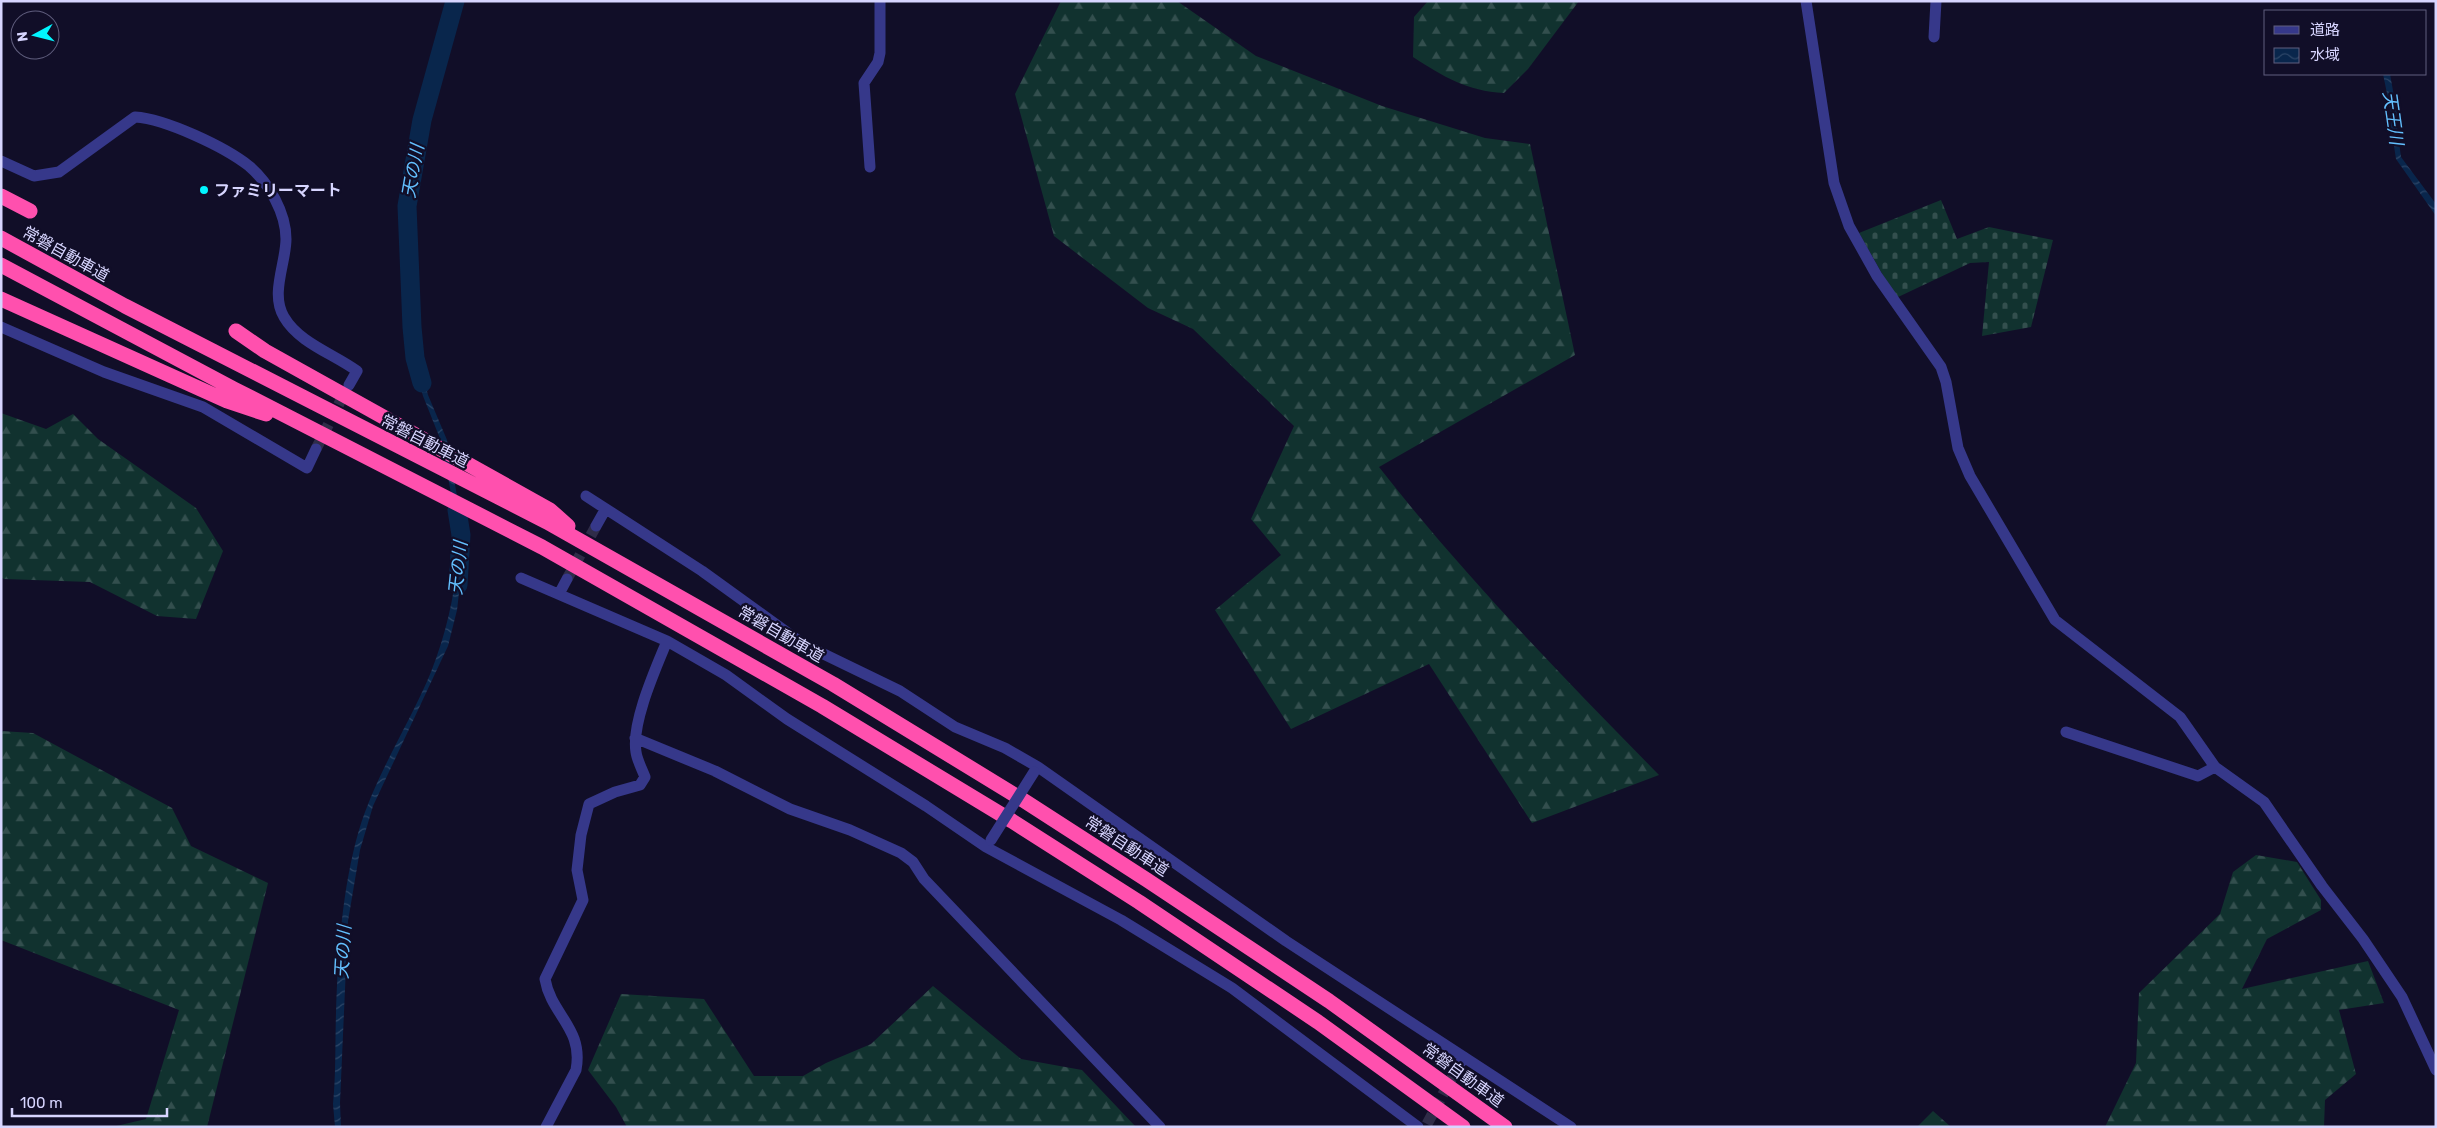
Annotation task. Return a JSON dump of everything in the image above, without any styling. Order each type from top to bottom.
[{"type":"highway","points":[[1,196],[30,211]]},
{"type":"highway","name":"常磐自動車道","points":[[1,238],[125,306],[547,522],[833,684],[1023,800],[1329,1000],[1505,1127]]},
{"type":"highway","points":[[1,265],[123,332],[542,548],[814,701],[1012,821],[1318,1022],[1463,1127]]},
{"type":"highway","points":[[1,299],[227,401],[315,430]]},
{"type":"highway","points":[[236,331],[265,351],[550,510],[596,549]]},
{"type":"street","points":[[870,167],[864,83],[878,62],[880,53],[880,1]]},
{"type":"street","points":[[1806,1],[1834,183],[1850,226],[1877,276],[1941,367],[1946,382],[1958,448],[1970,476],[2055,620],[2180,717],[2215,766],[2252,792],[2274,814],[2317,879],[2363,939],[2402,997],[2436,1070]]},
{"type":"street","points":[[1934,37],[1936,1]]},
{"type":"street","points":[[1,161],[34,176],[59,172],[135,117],[146,118],[198,136],[250,167],[271,193],[285,224],[286,240],[279,292],[280,307],[284,317],[292,328],[311,342],[357,370],[349,385]]},
{"type":"street","points":[[1,326],[104,372],[203,407],[307,468],[316,449]]},
{"type":"street","points":[[586,496],[702,571],[803,644],[900,691],[955,727],[1005,748],[1286,941],[1571,1127]]},
{"type":"street","points":[[596,526],[605,510]]},
{"type":"street","points":[[521,578],[667,641],[726,675],[787,719],[926,806],[1121,920],[1232,988],[1423,1126]]},
{"type":"street","points":[[559,594],[567,579]]},
{"type":"street","points":[[546,1127],[576,1070],[578,1061],[577,1041],[547,990],[545,979],[583,900],[577,870],[581,835],[589,804],[616,792],[640,785],[645,777],[636,752],[635,738],[645,698],[667,641]]},
{"type":"street","points":[[2066,732],[2198,776],[2215,766]]},
{"type":"street","points":[[635,738],[715,771],[790,809],[850,830],[901,853],[913,862],[924,879],[1160,1127]]},
{"type":"street","points":[[989,844],[1036,769]]},
{"type":"street","points":[[1455,1072],[1464,1057]]},
{"type":"green space","points":[[1061,1],[1177,1],[1256,56],[1382,106],[1485,138],[1530,144],[1575,355],[1379,467],[1479,586],[1550,663],[1659,775],[1532,823],[1429,664],[1291,729],[1215,610],[1281,555],[1251,519],[1294,426],[1193,329],[1148,308],[1054,236],[1015,94]]},
{"type":"green space","points":[[1428,1],[1579,1],[1528,69],[1504,93],[1491,92],[1456,82],[1413,57],[1414,17]]},
{"type":"green space","points":[[1941,200],[1957,239],[1989,227],[2053,240],[2031,327],[1982,336],[1989,262],[1970,263],[1896,298],[1859,233]]},
{"type":"green space","points":[[1,413],[46,429],[73,414],[98,439],[196,508],[223,551],[196,619],[157,616],[90,582],[4,579],[1,577]]},
{"type":"green space","points":[[1,731],[33,733],[172,808],[191,846],[268,883],[207,1127],[112,1127],[146,1119],[179,1010],[1,940]]},
{"type":"green space","points":[[2256,855],[2297,862],[2321,900],[2321,910],[2267,939],[2242,989],[2368,961],[2384,1003],[2339,1010],[2356,1074],[2325,1100],[2324,1127],[2105,1127],[2136,1063],[2139,993],[2220,914],[2233,872]]},
{"type":"green space","points":[[933,986],[1021,1059],[1082,1070],[1136,1127],[627,1127],[616,1107],[588,1070],[621,994],[704,999],[754,1076],[803,1076],[826,1063],[871,1044]]},
{"type":"green space","points":[[1933,1111],[1951,1127],[1917,1127]]},
{"type":"water","name":"天王川","points":[[2383,75],[2390,75],[2397,113],[2396,120],[2401,157],[2436,204],[2436,216],[2396,159],[2390,120],[2391,113]]},
{"type":"water","points":[[418,358],[428,395],[447,440],[464,535],[459,535],[441,441],[423,396],[413,359]]},
{"type":"water","points":[[458,558],[463,560],[457,610],[448,646],[373,806],[360,850],[348,921],[340,1103],[341,1127],[335,1127],[333,1104],[338,967],[345,898],[353,852],[374,789],[422,692],[441,644],[449,616]]},
{"type":"waterway","name":"天の川","points":[[422,383],[415,358],[412,327],[407,206],[422,120],[455,1]]},
{"type":"waterway","name":"天の川","points":[[457,510],[461,535],[458,585]]},
{"type":"tunnel","points":[[316,449],[347,388]]},
{"type":"tunnel","points":[[567,579],[596,526]]},
{"type":"tunnel","points":[[1427,1124],[1455,1072]]},
{"type":"place","name":"ファミリーマート","points":[[204,190]]}]
